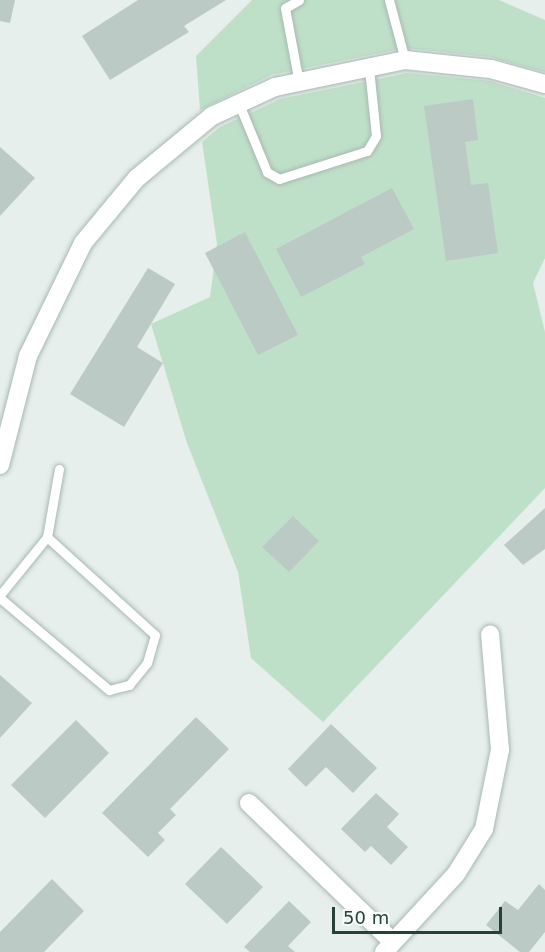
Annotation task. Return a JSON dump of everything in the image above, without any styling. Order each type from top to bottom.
[{"type":"street","points":[[0,465],[28,356],[83,243],[137,178],[212,116],[299,82],[405,60],[490,69],[545,84]]},
{"type":"street","points":[[249,803],[389,947],[456,874],[484,830],[500,750],[490,634]]},
{"type":"lane","points":[[299,0],[285,8],[299,82]]},
{"type":"lane","points":[[389,0],[405,60]]},
{"type":"lane","points":[[239,104],[267,172],[279,179],[367,151],[376,136],[369,68]]},
{"type":"lane","points":[[47,537],[156,635],[147,663],[129,685],[110,690],[0,596],[47,537],[59,469]]},
{"type":"green space","points":[[252,0],[499,0],[545,20],[545,72],[490,57],[405,48],[271,75],[200,110],[196,56]]},
{"type":"green space","points":[[407,73],[490,81],[545,98],[545,258],[533,283],[545,332],[545,488],[323,722],[251,658],[238,572],[187,443],[151,324],[210,297],[217,244],[202,142],[220,127],[280,99]]},
{"type":"building","points":[[0,0],[15,0],[10,23],[0,21]]},
{"type":"building","points":[[138,0],[226,0],[184,26],[189,32],[110,80],[82,36]]},
{"type":"building","points":[[473,99],[478,140],[465,142],[471,185],[488,183],[498,253],[446,261],[424,106]]},
{"type":"building","points":[[0,147],[35,178],[0,216]]},
{"type":"building","points":[[392,188],[414,229],[361,257],[365,264],[301,297],[276,249]]},
{"type":"building","points":[[245,232],[298,335],[258,355],[205,253]]},
{"type":"building","points":[[148,268],[175,284],[137,347],[163,363],[124,427],[70,394]]},
{"type":"building","points":[[545,508],[545,549],[523,565],[504,545]]},
{"type":"building","points":[[293,516],[319,541],[289,572],[262,547]]},
{"type":"building","points":[[0,675],[32,703],[0,738]]},
{"type":"building","points":[[196,717],[229,749],[170,809],[176,815],[158,833],[165,840],[148,857],[102,813]]},
{"type":"building","points":[[76,720],[109,753],[45,818],[11,785]]},
{"type":"building","points":[[331,724],[377,768],[353,793],[326,767],[306,787],[288,769]]},
{"type":"building","points":[[376,793],[399,814],[387,827],[408,847],[391,865],[371,846],[365,852],[341,829]]},
{"type":"building","points":[[221,847],[263,887],[227,924],[185,884]]},
{"type":"building","points":[[52,879],[84,911],[44,952],[0,952],[0,932]]},
{"type":"building","points":[[539,884],[545,890],[545,932],[529,952],[520,952],[486,925],[505,901],[518,910]]},
{"type":"building","points":[[289,901],[311,922],[288,946],[295,952],[250,952],[244,947]]}]
